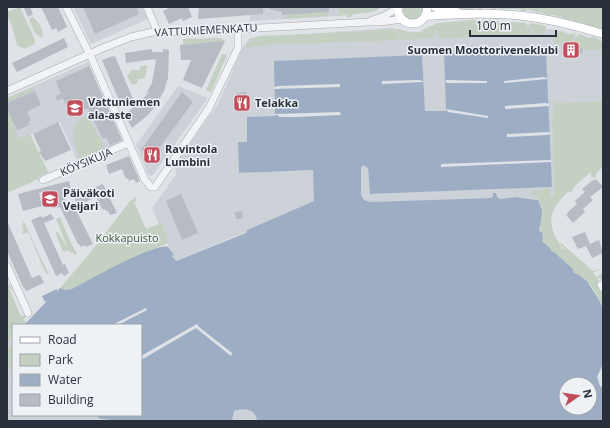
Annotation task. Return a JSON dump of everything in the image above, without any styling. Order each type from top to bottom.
[{"type":"main road","points":[[398,8],[402,19],[408,23],[414,24],[421,21],[425,16],[427,7]]},
{"type":"main road","points":[[435,7],[464,14]]},
{"type":"main road","points":[[425,16],[464,14],[522,15],[561,22],[603,34]]},
{"type":"street","points":[[66,7],[89,54],[128,144],[145,180],[151,187],[155,187],[213,100],[238,48],[238,29]]},
{"type":"street","points":[[147,7],[157,31]]},
{"type":"street","name":"VATTUNIEMENKATU","points":[[368,22],[384,16],[398,8]]},
{"type":"street","name":"VATTUNIEMENKATU","points":[[7,91],[89,54],[131,38],[157,31],[176,32],[381,22],[402,19]]},
{"type":"street","name":"KÖYSIKUJA","points":[[43,180],[128,144]]},
{"type":"street","points":[[7,266],[28,313]]},
{"type":"shaded area","points":[[73,7],[142,7],[148,19],[91,44]]},
{"type":"shaded area","points":[[250,7],[339,7],[338,16],[250,21]]},
{"type":"shaded area","points":[[522,25],[556,30],[603,44],[603,101],[555,103],[552,126],[555,190],[553,196],[536,199],[515,197],[500,199],[497,198],[496,193],[490,198],[371,202],[364,200],[361,195],[361,168],[363,165],[368,167],[370,194],[551,187],[546,50],[444,54],[446,111],[425,111],[422,55],[274,87],[275,117],[247,118],[248,142],[238,142],[239,173],[314,170],[314,201],[247,230],[246,232],[175,261],[152,208],[176,175],[175,165],[218,104],[244,45],[250,38],[392,28],[411,33],[419,32],[430,26]]},
{"type":"shaded area","points":[[88,62],[123,142],[78,162],[60,122],[18,140],[7,114],[7,98]]},
{"type":"shaded area","points":[[178,86],[208,98],[152,176],[148,174],[136,145]]},
{"type":"shaded area","points":[[11,339],[12,341],[12,380],[10,381],[12,386],[12,416],[97,416],[98,418],[115,421],[7,421],[7,342]]},
{"type":"shaded area","points":[[240,409],[253,412],[256,415],[257,421],[232,421],[234,411]]},
{"type":"green space","points":[[20,7],[35,40],[35,44],[24,49],[17,45],[12,26],[7,16],[7,12]]},
{"type":"green space","points":[[339,7],[382,7],[373,12],[353,14],[350,18],[346,15],[338,16]]},
{"type":"green space","points":[[403,7],[423,7],[422,13],[419,17],[412,20],[406,17]]},
{"type":"green space","points":[[444,7],[603,7],[603,31],[595,27],[591,28],[583,23],[573,22],[570,19],[569,22],[560,16],[556,17],[556,15],[548,15],[540,12],[537,13],[531,10],[503,10],[496,8],[493,10],[491,8],[482,8],[479,10],[478,8],[469,10]]},
{"type":"green space","points":[[328,12],[327,16],[286,19],[287,14]]},
{"type":"green space","points":[[32,17],[40,26],[43,37],[35,33],[29,19]]},
{"type":"green space","points":[[471,20],[526,23],[533,35],[437,38],[437,30],[435,30],[435,37],[422,30],[438,23]]},
{"type":"green space","points":[[531,23],[546,26],[546,34],[536,35],[529,25]]},
{"type":"green space","points":[[394,29],[401,40],[262,45],[246,48],[251,39],[259,36]]},
{"type":"green space","points":[[396,29],[409,32],[425,32],[435,38],[403,40]]},
{"type":"green space","points":[[563,31],[566,35],[576,33],[572,38],[573,42],[565,45],[563,43],[561,45],[554,44],[553,37],[559,32]]},
{"type":"green space","points":[[579,34],[590,38],[593,36],[603,42],[603,51],[596,49],[589,51],[580,48],[580,46],[573,46],[573,42]]},
{"type":"green space","points":[[221,38],[225,41],[183,45],[183,39]]},
{"type":"green space","points":[[222,54],[227,55],[211,92],[206,90]]},
{"type":"green space","points":[[147,65],[145,78],[138,79],[137,83],[132,85],[127,76],[132,70],[139,70],[141,66]]},
{"type":"green space","points":[[33,87],[34,91],[8,102],[7,98]]},
{"type":"green space","points":[[603,101],[603,167],[597,172],[595,178],[591,177],[591,172],[575,186],[571,192],[568,192],[561,199],[556,206],[551,219],[554,233],[558,241],[563,249],[565,249],[560,244],[561,243],[593,271],[602,268],[593,273],[597,277],[601,273],[603,281],[597,278],[603,288],[603,309],[591,285],[584,278],[574,273],[572,268],[541,241],[543,237],[542,232],[540,232],[539,229],[542,219],[542,208],[536,199],[539,199],[538,196],[532,196],[532,190],[541,191],[548,186],[550,193],[549,197],[554,196],[552,126],[554,103]]},
{"type":"green space","points":[[7,109],[19,139],[30,134],[49,174],[47,173],[38,177],[39,179],[7,193]]},
{"type":"green space","points":[[86,117],[89,118],[106,150],[80,161],[76,149],[74,129],[76,123],[80,119]]},
{"type":"green space","name":"Kokkapuisto","points":[[135,197],[137,200],[134,202],[146,229],[161,222],[168,243],[148,251],[72,289],[66,290],[60,288],[89,254],[131,200]]},
{"type":"green space","points":[[60,217],[77,254],[75,255],[72,252],[70,253],[69,250],[64,252],[57,238],[56,232],[58,232],[68,248],[56,219]]},
{"type":"green space","points":[[24,222],[47,271],[49,271],[46,274],[28,232],[23,234],[22,232],[25,230],[22,230]]},
{"type":"green space","points":[[7,283],[14,290],[9,288],[20,314],[22,316],[27,315],[24,319],[25,324],[12,324],[12,337],[7,342]]},
{"type":"green space","points":[[11,346],[12,348],[12,369],[10,370],[7,364],[7,348]]},
{"type":"water","points":[[546,50],[552,187],[370,194],[368,168],[363,165],[361,168],[361,195],[364,200],[371,202],[490,198],[493,197],[493,193],[496,193],[497,197],[500,199],[515,197],[538,200],[542,209],[539,229],[540,232],[542,232],[542,241],[550,248],[551,251],[572,268],[574,273],[587,281],[603,309],[603,364],[597,376],[558,376],[558,416],[598,416],[598,380],[600,386],[603,388],[603,421],[257,421],[256,416],[251,411],[242,410],[234,411],[232,421],[115,421],[98,418],[97,416],[142,416],[142,324],[25,324],[47,301],[45,302],[42,296],[57,289],[57,291],[60,288],[66,290],[72,289],[121,263],[150,250],[161,247],[168,247],[174,255],[172,256],[176,261],[246,233],[247,230],[314,201],[313,170],[239,173],[238,142],[247,142],[247,117],[275,116],[274,61],[422,55],[425,111],[446,111],[444,54]]},
{"type":"pier","points":[[544,77],[547,79],[504,83],[504,81]]},
{"type":"pier","points":[[421,80],[423,82],[382,84],[382,81]]},
{"type":"pier","points":[[445,81],[487,81],[487,83],[447,83]]},
{"type":"pier","points":[[340,84],[340,87],[274,89],[274,87],[278,86]]},
{"type":"pier","points":[[549,104],[549,106],[505,109],[505,106]]},
{"type":"pier","points":[[446,109],[488,116],[488,118],[448,112]]},
{"type":"pier","points":[[340,112],[341,115],[279,117],[278,115],[275,115],[275,114]]},
{"type":"pier","points":[[550,132],[550,134],[547,135],[507,137],[507,134]]},
{"type":"pier","points":[[551,160],[551,162],[441,167],[441,164]]},
{"type":"pier","points":[[146,308],[147,310],[120,324],[114,324]]},
{"type":"pier","points":[[197,324],[232,353],[231,356],[196,328],[142,359],[142,355]]},
{"type":"building","points":[[30,7],[33,14],[28,17],[24,8]]},
{"type":"building","points":[[41,7],[58,7],[67,27],[58,32],[56,28],[52,30]]},
{"type":"building","points":[[83,7],[105,7],[105,9],[109,7],[136,7],[139,14],[95,34]]},
{"type":"building","points":[[171,7],[188,7],[192,17],[183,21],[182,18],[169,24],[163,11]]},
{"type":"building","points":[[199,7],[263,7],[263,14],[198,19]]},
{"type":"building","points":[[269,7],[329,7],[329,12],[282,15],[282,12],[269,9]]},
{"type":"building","points":[[64,38],[68,47],[17,72],[12,63]]},
{"type":"building","points":[[225,41],[202,88],[183,80],[191,60],[181,60],[180,45]]},
{"type":"building","name":"Suomen Moottoriveneklubi","points":[[580,46],[583,53],[571,55],[563,54],[563,47]]},
{"type":"building","points":[[152,49],[152,52],[163,52],[163,49],[169,50],[168,78],[164,91],[154,108],[132,128],[125,115],[151,91],[146,94],[152,83],[156,59],[126,63],[125,53]]},
{"type":"building","points":[[115,56],[133,99],[121,105],[102,60]]},
{"type":"building","points":[[89,66],[122,140],[110,145],[106,137],[103,139],[88,109],[74,109],[69,111],[63,98],[57,101],[56,96],[61,94],[56,81]]},
{"type":"building","points":[[35,91],[41,105],[27,112],[31,121],[28,122],[30,125],[17,130],[7,109],[7,103]]},
{"type":"building","points":[[182,92],[193,102],[152,158],[141,150]]},
{"type":"building","name":"Telakka","points":[[246,92],[248,111],[237,112],[237,93]]},
{"type":"building","points":[[58,122],[71,150],[45,161],[39,152],[41,151],[33,134]]},
{"type":"building","points":[[129,156],[140,181],[136,183],[134,179],[129,181],[128,178],[126,179],[122,169],[109,174],[106,165]]},
{"type":"building","points":[[596,179],[603,187],[590,197],[593,200],[583,209],[585,212],[573,223],[566,215],[568,214],[567,213],[577,204],[575,201],[585,192],[582,189]]},
{"type":"building","points":[[69,181],[72,194],[64,196],[67,209],[74,206],[93,244],[86,247],[85,245],[81,247],[78,244],[60,207],[53,208],[49,190],[39,193],[42,206],[23,211],[18,194]]},
{"type":"building","points":[[103,184],[117,213],[110,215],[108,211],[105,209],[103,210],[96,197],[77,204],[74,197]]},
{"type":"building","points":[[181,194],[198,233],[182,240],[166,201]]},
{"type":"building","points":[[242,211],[243,219],[236,219],[235,212]]},
{"type":"building","points":[[51,214],[54,219],[44,223],[63,265],[65,264],[69,273],[64,276],[62,273],[56,276],[31,220],[41,216],[42,218]]},
{"type":"building","points":[[7,221],[32,278],[40,275],[44,283],[26,291],[7,251]]},
{"type":"building","points":[[585,232],[590,244],[599,240],[603,253],[592,258],[586,246],[578,249],[572,237]]},
{"type":"place","name":"Suomen Moottoriveneklubi","points":[[571,50]]},
{"type":"place","name":"Telakka","points":[[242,103]]},
{"type":"place","name":"Vattuniemen ala-aste","points":[[75,108]]},
{"type":"place","name":"Ravintola Lumbini","points":[[152,155]]},
{"type":"place","name":"Päiväkoti Veijari","points":[[50,199]]}]
